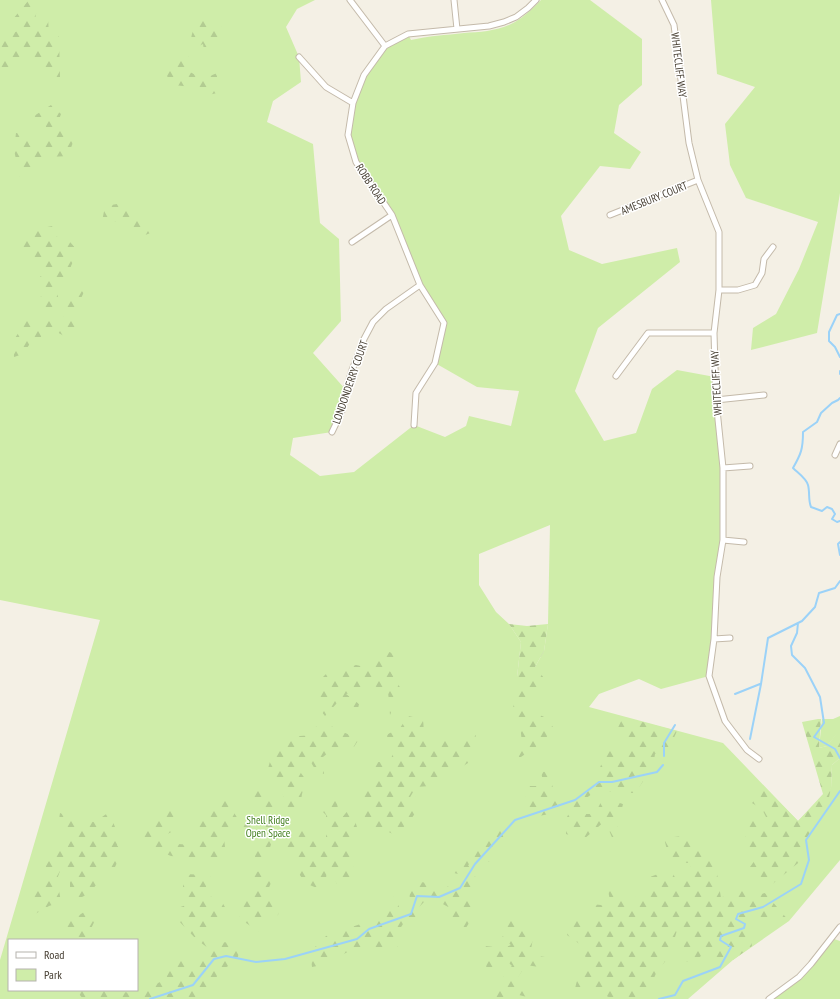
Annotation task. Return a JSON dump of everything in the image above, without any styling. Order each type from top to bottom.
[{"type":"street","points":[[350,0],[385,46]]},
{"type":"street","points":[[454,0],[457,29]]},
{"type":"street","name":"ROBB ROAD","points":[[414,425],[416,394],[435,363],[444,323],[420,285],[392,215],[356,162],[348,135],[353,103],[364,75],[385,46],[408,34],[489,26],[504,22],[516,17],[536,0]]},
{"type":"street","name":"WHITECLIFF WAY","points":[[662,0],[674,25],[689,142],[698,180],[719,232],[719,290],[714,333],[716,400],[723,468],[723,540],[717,577],[714,639],[709,676],[725,721],[747,750],[759,759]]},
{"type":"street","points":[[299,57],[326,87],[353,103]]},
{"type":"street","name":"AMESBURY COURT","points":[[610,215],[698,180]]},
{"type":"street","points":[[352,242],[392,215]]},
{"type":"street","points":[[719,290],[738,290],[755,285],[762,273],[764,258],[773,247]]},
{"type":"street","name":"LONDONDERRY COURT","points":[[332,432],[342,411],[352,370],[364,339],[373,322],[386,309],[420,285]]},
{"type":"street","points":[[616,376],[648,333],[714,333]]},
{"type":"street","points":[[716,400],[764,395]]},
{"type":"street","points":[[835,454],[840,444]]},
{"type":"street","points":[[723,468],[750,466]]},
{"type":"street","points":[[723,540],[744,542]]},
{"type":"street","points":[[714,639],[730,638]]},
{"type":"street","points":[[769,999],[799,977],[840,927]]},
{"type":"green space","name":"Shell Ridge Open Space","points":[[0,0],[315,0],[297,9],[286,27],[299,57],[301,82],[273,101],[267,122],[313,144],[320,223],[339,239],[341,321],[313,353],[346,390],[342,411],[332,432],[293,438],[290,455],[320,476],[354,472],[414,425],[445,437],[466,426],[469,416],[511,426],[519,391],[477,387],[435,363],[444,323],[420,285],[392,215],[356,162],[348,135],[353,103],[364,75],[385,46],[408,34],[411,40],[477,32],[503,27],[526,15],[541,0],[590,0],[642,39],[642,85],[619,105],[614,133],[641,152],[630,169],[600,166],[561,216],[569,250],[602,264],[677,248],[680,262],[598,328],[575,391],[604,441],[636,433],[652,389],[677,370],[715,377],[723,468],[723,540],[709,676],[661,689],[639,679],[599,694],[589,707],[723,743],[798,821],[831,788],[832,765],[840,758],[840,860],[789,921],[733,960],[688,999],[0,999],[0,960],[100,620],[0,600]],"holes":[[[550,525],[548,624],[544,651],[535,667],[517,677],[521,642],[509,624],[496,612],[479,585],[479,554]]]},
{"type":"green space","points":[[711,0],[840,0],[840,193],[817,333],[751,350],[753,328],[776,314],[799,269],[818,222],[746,198],[730,165],[725,124],[755,87],[717,74]]},
{"type":"green space","points":[[28,1],[37,9],[35,19],[48,18],[49,35],[54,43],[59,36],[60,77],[50,79],[40,68],[43,60],[28,58],[12,63],[0,76],[0,49],[7,35],[18,31],[8,25]]},
{"type":"green space","points":[[198,16],[223,20],[218,38],[206,63],[203,44],[188,51]]},
{"type":"green space","points":[[188,51],[190,72],[203,79],[217,73],[217,93],[204,96],[193,87],[173,85],[165,73],[177,65]]},
{"type":"green space","points":[[51,105],[61,114],[57,125],[76,134],[68,156],[49,157],[39,170],[20,178],[14,150],[16,133],[29,134],[29,145],[43,147],[46,125],[34,116]]},
{"type":"green space","points":[[123,203],[139,214],[153,232],[140,237],[133,227],[114,221],[101,227],[105,206]]},
{"type":"green space","points":[[53,226],[58,239],[70,242],[78,251],[71,266],[69,282],[57,284],[58,298],[50,311],[37,303],[43,293],[36,280],[50,269],[29,262],[17,248],[30,238],[30,230]]},
{"type":"green space","points":[[76,288],[84,292],[72,317],[84,319],[79,332],[66,337],[55,331],[41,335],[43,348],[31,342],[23,354],[14,357],[13,341],[27,320],[50,319],[52,325],[64,318],[61,303]]},
{"type":"green space","points":[[509,624],[527,626],[548,624],[544,651],[535,667],[544,678],[524,704],[523,713],[545,717],[554,729],[540,744],[518,759],[522,744],[520,723],[512,713],[516,694],[521,642]]},
{"type":"green space","points":[[385,650],[396,655],[390,671],[401,689],[390,715],[388,691],[371,685],[363,691],[346,694],[359,704],[356,718],[337,703],[325,716],[318,707],[317,690],[320,680],[328,672],[356,665],[370,668]]},
{"type":"green space","points":[[408,716],[423,719],[424,732],[435,744],[443,737],[455,747],[465,732],[476,735],[468,763],[455,771],[445,769],[430,786],[416,787],[409,799],[418,796],[419,807],[408,824],[393,834],[380,828],[365,826],[364,791],[376,782],[366,762],[390,762],[395,747],[386,735],[400,728]]},
{"type":"green space","points":[[840,716],[840,734],[837,734],[827,746],[819,748],[822,719],[833,719]]},
{"type":"green space","points":[[623,717],[677,731],[668,751],[655,754],[653,767],[635,793],[614,793],[600,788],[585,799],[580,814],[595,814],[603,798],[623,804],[614,842],[605,821],[584,839],[566,834],[567,817],[572,807],[534,817],[524,805],[528,786],[544,786],[541,772],[554,771],[552,784],[556,802],[575,795],[596,778],[611,739],[617,761],[634,746],[616,732]]},
{"type":"green space","points":[[821,719],[819,748],[827,746],[837,733],[840,734],[840,758],[832,765],[831,788],[826,811],[809,837],[803,859],[770,886],[750,867],[758,856],[742,848],[746,834],[747,811],[770,825],[762,809],[752,803],[765,788],[798,821],[823,794],[802,722]]},
{"type":"green space","points":[[317,722],[331,726],[359,739],[352,750],[333,749],[323,757],[324,774],[315,769],[307,756],[298,769],[306,780],[299,813],[289,814],[281,789],[267,772],[273,751],[300,736],[314,735]]},
{"type":"green space","name":"Shell Ridge Open Space","points":[[253,786],[265,789],[267,800],[277,805],[277,826],[293,828],[305,825],[314,840],[326,837],[326,815],[316,805],[327,797],[337,800],[339,821],[351,807],[359,834],[352,847],[354,863],[349,885],[337,884],[328,865],[324,891],[305,883],[298,872],[298,854],[287,852],[275,834],[266,858],[255,857],[255,836],[237,830],[223,829],[225,847],[220,863],[206,858],[171,856],[154,849],[139,839],[144,820],[163,816],[164,806],[175,803],[181,818],[175,830],[162,837],[177,844],[195,845],[199,816],[208,817],[226,792],[232,795],[231,808],[238,819],[256,827],[262,809],[245,798]]},
{"type":"green space","points":[[109,812],[115,827],[123,831],[117,845],[122,852],[115,867],[98,870],[98,883],[88,894],[78,899],[70,890],[70,873],[62,866],[57,879],[61,902],[49,906],[35,914],[31,888],[42,885],[46,865],[55,850],[66,850],[72,838],[58,826],[60,813],[81,821],[95,822]]},
{"type":"green space","points":[[507,816],[506,832],[489,862],[477,860],[468,865],[476,878],[467,896],[473,911],[463,912],[469,923],[464,931],[452,924],[450,908],[441,903],[424,902],[417,909],[418,927],[403,924],[398,932],[398,949],[374,950],[355,948],[342,955],[331,956],[322,965],[312,967],[311,958],[314,948],[326,936],[369,921],[386,906],[395,895],[401,913],[411,909],[409,890],[412,881],[429,883],[442,889],[454,884],[462,875],[450,872],[463,859],[487,841],[486,832]]},
{"type":"green space","points":[[684,836],[716,867],[721,898],[736,888],[753,896],[765,893],[789,921],[746,917],[752,946],[733,960],[702,955],[693,963],[680,960],[688,930],[678,927],[669,957],[657,971],[645,999],[613,999],[589,988],[573,997],[579,972],[588,964],[581,945],[567,935],[575,919],[589,925],[600,919],[581,903],[611,906],[608,890],[632,899],[649,889],[650,877],[671,869],[677,882],[693,872],[689,863],[670,862],[664,838]]},
{"type":"green space","points":[[277,869],[267,892],[281,902],[278,915],[267,918],[263,934],[240,919],[238,908],[253,893],[253,872]]},
{"type":"green space","points":[[183,874],[211,875],[203,894],[221,900],[226,909],[223,919],[207,928],[208,948],[196,939],[177,919],[175,909],[186,905],[183,888]]},
{"type":"green space","points":[[84,912],[97,916],[88,935],[95,939],[74,939],[59,928],[63,922],[72,920]]},
{"type":"green space","points":[[510,919],[522,924],[523,933],[533,938],[530,955],[545,957],[539,967],[526,965],[518,977],[531,989],[527,997],[515,994],[515,999],[493,999],[493,995],[506,971],[512,966],[506,960],[487,979],[485,946],[503,948],[511,945],[502,938]]},
{"type":"green space","points":[[831,938],[840,941],[840,999],[769,999],[799,977]]},
{"type":"green space","points":[[228,942],[241,944],[237,961],[223,969],[194,999],[83,999],[77,991],[116,991],[131,993],[142,991],[166,979],[172,958],[186,955],[194,969],[199,964],[203,953],[212,945],[220,943]]},
{"type":"waterway","points":[[840,314],[837,315],[829,332],[829,341],[835,347],[840,357]]},
{"type":"waterway","points":[[840,398],[821,413],[817,422],[803,432],[801,451],[793,468],[807,482],[811,507],[822,511],[827,507],[832,509],[835,514],[832,519],[837,522],[840,521]]},
{"type":"waterway","points":[[840,542],[838,544],[840,555]]},
{"type":"waterway","points":[[750,739],[768,638],[802,621],[815,607],[819,593],[835,588],[840,581]]},
{"type":"waterway","points":[[798,623],[797,633],[791,646],[792,655],[805,668],[820,697],[824,723],[814,737],[835,749],[840,758]]},
{"type":"waterway","points":[[735,694],[760,684]]},
{"type":"waterway","points":[[664,756],[664,743],[675,725]]},
{"type":"waterway","points":[[150,999],[193,985],[214,959],[226,956],[256,962],[285,959],[357,939],[369,929],[411,914],[417,896],[439,897],[460,888],[475,864],[515,820],[575,800],[599,782],[612,782],[657,772],[663,765]]},
{"type":"waterway","points":[[659,999],[675,995],[683,981],[720,967],[731,947],[720,940],[721,936],[744,928],[745,924],[736,919],[738,914],[763,907],[801,884],[809,860],[806,840],[840,791]]}]
